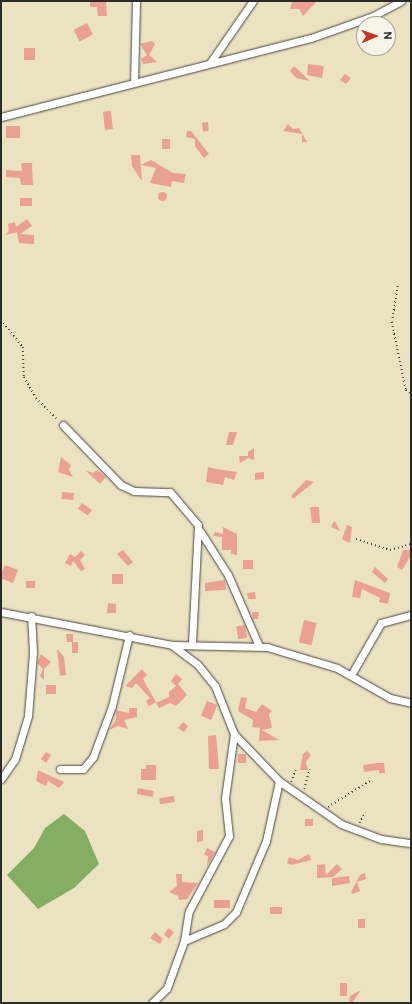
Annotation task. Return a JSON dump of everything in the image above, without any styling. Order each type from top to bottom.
[{"type":"street","points":[[134,83],[136,1]]},
{"type":"street","points":[[210,63],[253,1]]},
{"type":"street","points":[[1,117],[311,38],[373,16],[401,1]]},
{"type":"street","points":[[63,425],[128,490],[170,492],[192,517],[199,531],[228,575],[259,646]]},
{"type":"street","points":[[192,644],[199,531]]},
{"type":"street","points":[[1,612],[31,616],[172,645],[192,644],[259,646],[320,661],[351,674],[390,698],[411,703]]},
{"type":"street","points":[[351,674],[381,623],[411,615]]},
{"type":"street","points":[[1,779],[15,759],[28,716],[33,652],[31,616]]},
{"type":"street","points":[[60,769],[83,769],[93,757],[112,706],[129,635]]},
{"type":"street","points":[[172,645],[197,664],[215,686],[234,734],[279,780],[324,812],[358,832],[411,843]]},
{"type":"street","points":[[152,1003],[166,988],[184,941],[189,910],[228,839],[225,798],[234,734]]},
{"type":"street","points":[[184,941],[234,916],[266,841],[279,780]]},
{"type":"path","points":[[398,286],[392,322],[406,390],[411,394]]},
{"type":"path","points":[[1,320],[23,347],[24,377],[36,398],[63,425]]},
{"type":"path","points":[[356,539],[390,550],[411,544]]},
{"type":"path","points":[[288,787],[296,768]]},
{"type":"path","points":[[301,796],[309,770]]},
{"type":"path","points":[[324,812],[333,802],[343,799],[371,780]]},
{"type":"path","points":[[358,832],[360,818],[365,814]]},
{"type":"green space","points":[[64,814],[85,831],[99,864],[74,888],[38,909],[7,875],[34,848],[45,828]]},
{"type":"building","points":[[90,1],[106,1],[107,16],[98,16],[97,7],[90,7]]},
{"type":"building","points":[[292,1],[317,1],[303,16],[299,9],[290,9]]},
{"type":"building","points":[[87,23],[93,35],[80,41],[74,30]]},
{"type":"building","points":[[152,41],[155,44],[149,55],[157,62],[143,64],[141,59],[147,55],[140,44]]},
{"type":"building","points":[[24,48],[35,48],[35,60],[24,60]]},
{"type":"building","points":[[308,64],[324,66],[322,78],[307,75]]},
{"type":"building","points":[[294,66],[310,81],[296,78],[290,71]]},
{"type":"building","points":[[345,74],[351,78],[346,84],[340,80]]},
{"type":"building","points":[[111,111],[113,129],[105,130],[103,112]]},
{"type":"building","points":[[208,122],[209,131],[203,132],[202,123]]},
{"type":"building","points":[[288,124],[293,129],[299,128],[307,142],[302,142],[302,134],[283,131]]},
{"type":"building","points":[[6,126],[20,126],[20,138],[6,138]]},
{"type":"building","points":[[187,131],[191,131],[209,154],[204,158],[195,146],[195,139],[186,137]]},
{"type":"building","points":[[162,139],[170,139],[170,149],[162,149]]},
{"type":"building","points":[[131,155],[140,155],[142,181],[132,166]]},
{"type":"building","points":[[151,160],[173,173],[186,174],[184,183],[172,181],[171,187],[150,183],[156,168],[141,165]]},
{"type":"building","points":[[21,163],[32,163],[33,185],[21,185],[20,178],[6,177],[6,170],[22,171]]},
{"type":"building","points":[[160,192],[164,192],[166,196],[164,200],[160,200],[158,198],[158,194]]},
{"type":"building","points":[[20,198],[32,198],[32,206],[20,206]]},
{"type":"building","points":[[27,219],[32,226],[20,234],[34,235],[34,244],[19,243],[17,232],[5,235],[9,231],[8,224],[15,222],[16,227]]},
{"type":"building","points":[[229,432],[237,432],[233,445],[226,445]]},
{"type":"building","points":[[254,448],[254,460],[248,458],[240,463],[239,456],[248,456],[248,452]]},
{"type":"building","points":[[61,457],[71,465],[69,470],[73,477],[58,472]]},
{"type":"building","points":[[208,467],[237,472],[234,480],[225,477],[223,485],[206,482]]},
{"type":"building","points":[[85,470],[93,473],[97,470],[106,477],[100,484]]},
{"type":"building","points":[[264,472],[264,479],[255,480],[255,473]]},
{"type":"building","points":[[306,480],[314,482],[293,499],[291,496]]},
{"type":"building","points":[[62,492],[74,493],[73,500],[61,499]]},
{"type":"building","points":[[82,503],[92,510],[88,516],[78,509]]},
{"type":"building","points":[[310,507],[319,507],[320,523],[312,523]]},
{"type":"building","points":[[334,521],[336,523],[340,531],[331,527]]},
{"type":"building","points":[[347,525],[352,527],[350,543],[342,539]]},
{"type":"building","points":[[223,527],[237,534],[237,555],[231,554],[231,550],[222,550],[222,537],[213,536],[215,532],[223,534]]},
{"type":"building","points":[[123,550],[133,562],[128,566],[117,554]]},
{"type":"building","points":[[403,550],[411,550],[411,555],[402,570],[397,567]]},
{"type":"building","points":[[81,551],[85,555],[80,560],[85,569],[81,571],[73,561],[71,566],[65,563],[70,554],[75,557]]},
{"type":"building","points":[[243,560],[253,560],[253,569],[243,569]]},
{"type":"building","points":[[5,565],[18,570],[13,583],[1,578]]},
{"type":"building","points":[[375,567],[388,579],[385,583],[372,572]]},
{"type":"building","points":[[112,574],[123,574],[123,584],[112,584]]},
{"type":"building","points":[[225,580],[226,590],[205,591],[205,583]]},
{"type":"building","points":[[355,580],[390,593],[388,604],[379,602],[380,598],[362,589],[360,598],[352,597]]},
{"type":"building","points":[[26,581],[35,581],[35,588],[26,588]]},
{"type":"building","points":[[255,592],[256,599],[248,599],[247,593]]},
{"type":"building","points":[[108,603],[116,604],[116,613],[107,613]]},
{"type":"building","points":[[252,612],[259,612],[258,619],[253,619]]},
{"type":"building","points":[[304,620],[317,623],[311,645],[299,642]]},
{"type":"building","points":[[245,625],[247,638],[238,639],[236,626]]},
{"type":"building","points":[[66,634],[73,634],[73,642],[67,642]]},
{"type":"building","points":[[72,642],[78,642],[78,653],[72,653]]},
{"type":"building","points":[[57,649],[64,657],[66,675],[60,676]]},
{"type":"building","points":[[41,654],[51,662],[44,669],[44,680],[40,676],[43,669],[37,663]]},
{"type":"building","points":[[142,669],[147,675],[143,679],[156,702],[149,706],[146,701],[150,698],[136,683],[132,688],[125,686]]},
{"type":"building","points":[[176,674],[182,679],[178,684],[187,695],[176,706],[170,703],[159,708],[156,703],[169,697],[169,692],[176,686],[171,681]]},
{"type":"building","points":[[46,685],[56,685],[56,694],[46,694]]},
{"type":"building","points":[[241,697],[247,698],[245,708],[256,712],[262,704],[272,711],[269,714],[272,728],[262,730],[279,740],[259,741],[260,728],[252,727],[253,720],[238,711]]},
{"type":"building","points":[[207,701],[217,705],[211,720],[201,716]]},
{"type":"building","points":[[129,708],[137,708],[137,717],[124,720],[128,729],[118,726],[109,730],[116,720],[116,710],[129,713]]},
{"type":"building","points":[[183,722],[188,726],[184,732],[178,728]]},
{"type":"building","points":[[216,735],[219,769],[209,769],[208,736]]},
{"type":"building","points":[[307,751],[311,755],[306,762],[308,770],[300,770],[303,754]]},
{"type":"building","points":[[46,752],[51,755],[46,763],[41,759]]},
{"type":"building","points":[[238,754],[246,754],[246,763],[238,763]]},
{"type":"building","points":[[384,763],[385,773],[379,773],[379,770],[364,772],[363,765]]},
{"type":"building","points":[[146,765],[156,765],[156,780],[141,780],[141,769],[146,769]]},
{"type":"building","points":[[38,770],[64,782],[59,788],[48,781],[46,786],[36,781]]},
{"type":"building","points":[[138,788],[154,791],[153,797],[137,794]]},
{"type":"building","points":[[174,796],[175,802],[160,804],[159,798]]},
{"type":"building","points":[[305,819],[313,819],[313,826],[305,826]]},
{"type":"building","points":[[203,830],[203,841],[197,842],[197,831]]},
{"type":"building","points":[[207,848],[215,852],[207,866],[208,856],[204,855]]},
{"type":"building","points":[[309,854],[311,860],[291,865],[287,863],[289,857],[298,860]]},
{"type":"building","points":[[325,864],[326,875],[337,864],[342,869],[333,877],[317,878],[317,865]]},
{"type":"building","points":[[365,873],[366,879],[357,882],[360,891],[353,894],[351,892],[360,875]]},
{"type":"building","points":[[176,874],[182,874],[182,882],[198,883],[187,899],[179,900],[178,896],[169,892],[177,886]]},
{"type":"building","points":[[349,876],[350,883],[332,886],[332,878]]},
{"type":"building","points":[[214,900],[230,900],[230,908],[214,908]]},
{"type":"building","points":[[270,907],[282,907],[282,914],[270,914]]},
{"type":"building","points":[[358,919],[365,919],[365,928],[358,928]]},
{"type":"building","points":[[168,928],[174,932],[169,939],[164,935]]},
{"type":"building","points":[[155,932],[163,939],[160,944],[150,938]]},
{"type":"building","points":[[340,983],[347,983],[347,996],[340,996]]},
{"type":"building","points":[[361,990],[352,1003],[349,1003],[350,996]]}]
